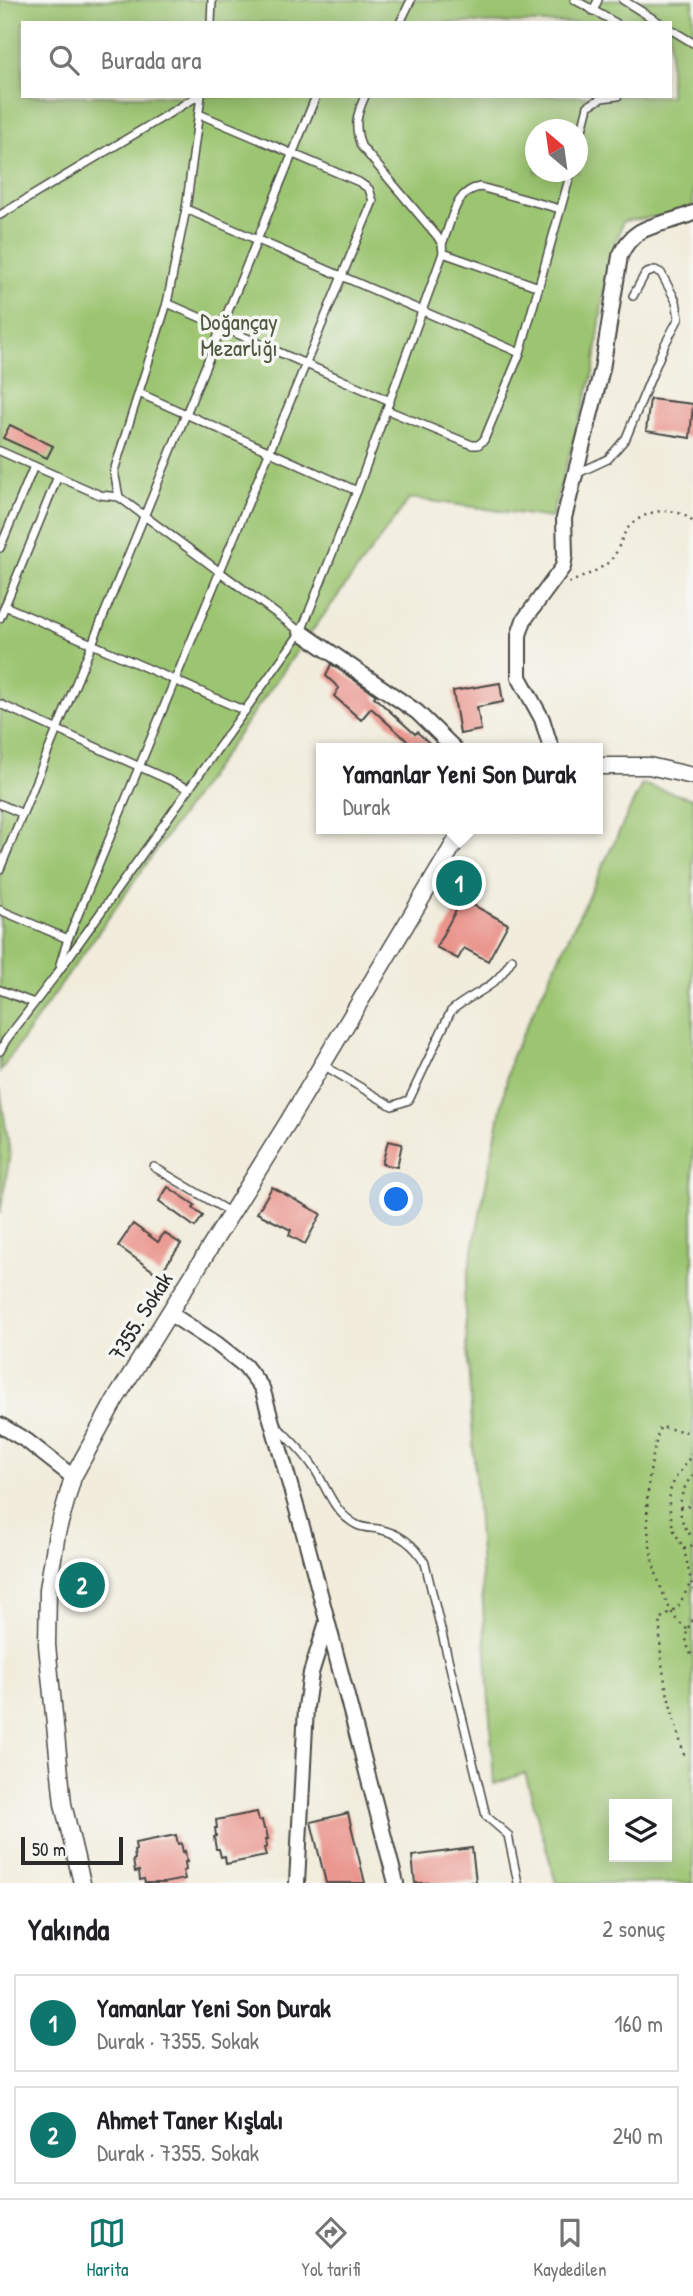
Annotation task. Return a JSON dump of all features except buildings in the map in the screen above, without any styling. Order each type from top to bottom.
[{"type":"street","points":[[549,743],[542,719],[519,677],[519,635],[524,620],[563,567],[564,519],[602,369],[620,256],[626,242],[638,232],[693,213]]},
{"type":"street","points":[[301,632],[416,712],[449,743]]},
{"type":"street","points":[[603,766],[649,766],[693,776]]},
{"type":"street","name":"7355. Sokak","points":[[82,1883],[64,1804],[47,1645],[48,1589],[57,1533],[73,1477],[115,1400],[232,1213],[461,834]]},
{"type":"street","points":[[169,1313],[245,1366],[262,1388],[396,1883]]},
{"type":"street","points":[[0,1425],[27,1441],[73,1477]]},
{"type":"street","points":[[297,1883],[306,1707],[311,1673],[327,1622]]},
{"type":"lane","points":[[211,21],[212,0]]},
{"type":"lane","points":[[401,21],[411,0]]},
{"type":"lane","points":[[575,0],[612,21]]},
{"type":"lane","points":[[593,11],[598,0]]},
{"type":"lane","points":[[623,0],[657,21]]},
{"type":"lane","points":[[672,30],[693,43]]},
{"type":"lane","points":[[0,215],[196,98]]},
{"type":"lane","points":[[119,497],[114,471],[167,303],[186,209],[199,98]]},
{"type":"lane","points":[[0,869],[315,98]]},
{"type":"lane","points":[[364,98],[355,129],[361,146],[442,248],[538,287]]},
{"type":"lane","points":[[585,119],[588,106],[602,98]]},
{"type":"lane","points":[[56,975],[68,939],[373,201],[369,189],[359,183],[198,114]]},
{"type":"lane","points":[[387,410],[472,444],[478,445],[484,440],[520,353],[567,182]]},
{"type":"lane","points":[[0,1051],[301,632],[358,491],[457,203],[470,188],[480,187],[560,209]]},
{"type":"lane","points":[[186,209],[520,353]]},
{"type":"lane","points":[[576,474],[608,458],[626,438],[664,346],[679,318],[676,301],[661,273],[655,270],[645,274],[633,296]]},
{"type":"lane","points":[[167,303],[390,401]]},
{"type":"lane","points":[[139,393],[358,491]]},
{"type":"lane","points":[[0,451],[100,495],[119,497],[301,632]]},
{"type":"lane","points":[[0,548],[34,466]]},
{"type":"lane","points":[[0,618],[58,476]]},
{"type":"lane","points":[[5,606],[245,711]]},
{"type":"lane","points":[[0,704],[189,789]]},
{"type":"lane","points":[[0,804],[23,814]]},
{"type":"lane","points":[[0,910],[68,939]]},
{"type":"lane","points":[[322,1065],[392,1106],[404,1103],[409,1100],[451,1012],[460,1003],[491,986],[502,976],[512,959]]},
{"type":"lane","points":[[0,990],[34,1003]]},
{"type":"lane","points":[[154,1167],[232,1213]]},
{"type":"lane","points":[[273,1422],[312,1464],[342,1515],[359,1527],[381,1530],[403,1539],[416,1548],[425,1563],[486,1816],[508,1835],[518,1883]]},
{"type":"path","points":[[543,593],[572,582],[608,562],[614,556],[628,528],[642,517],[656,511],[678,511],[693,522]]},
{"type":"path","points":[[687,1629],[677,1622],[670,1612],[655,1575],[646,1519],[653,1450],[660,1427],[693,1433]]},
{"type":"path","points":[[693,1453],[670,1491],[670,1517],[684,1549],[693,1590]]},
{"type":"path","points":[[693,1475],[681,1494],[680,1507],[682,1522],[693,1538]]},
{"type":"path","points":[[680,1507],[693,1506]]},
{"type":"path","points":[[684,1549],[693,1545]]},
{"type":"path","points":[[684,1755],[660,1648],[661,1618],[678,1607],[691,1582]]},
{"type":"path","points":[[693,1620],[687,1629],[686,1639],[693,1658]]},
{"type":"green space","name":"Doğançay Mezarlığı","points":[[0,0],[693,0],[693,206],[672,215],[623,221],[606,273],[594,370],[551,518],[410,498],[298,650],[0,1071]]},
{"type":"green space","points":[[642,784],[693,799],[693,1883],[556,1883],[525,1773],[494,1784],[464,1295],[511,1058]]},
{"type":"green space","points":[[0,1090],[10,1154],[0,1214]]},
{"type":"place","name":"Yamanlar Yeni Son Durak","points":[[459,883]]},
{"type":"place","name":"Ahmet Taner Kışlalı","points":[[82,1585]]}]
